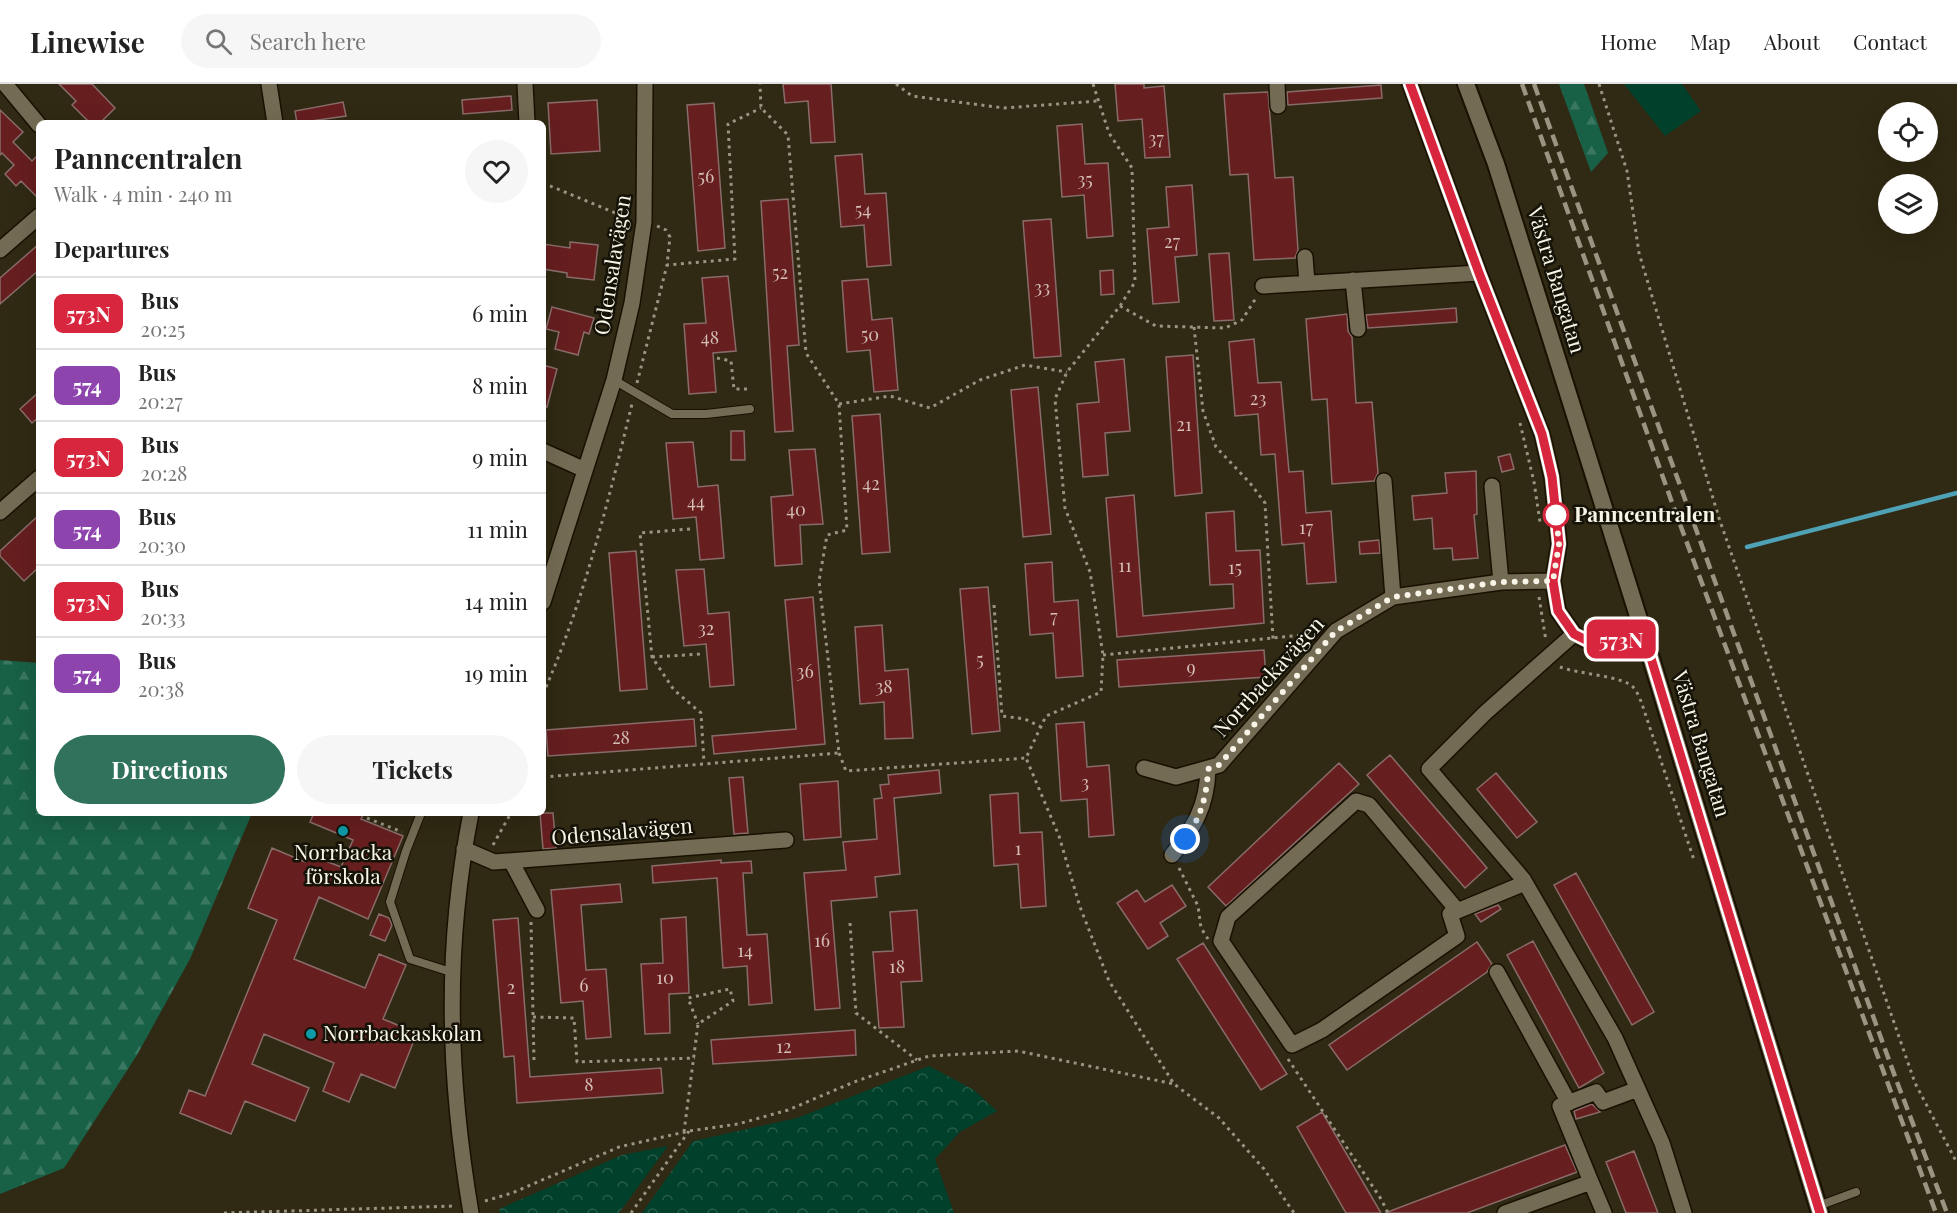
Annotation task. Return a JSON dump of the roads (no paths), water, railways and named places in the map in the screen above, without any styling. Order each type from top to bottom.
[{"type":"street","points":[[5,84],[36,122]]},
{"type":"street","points":[[269,84],[275,120]]},
{"type":"street","points":[[525,84],[527,120]]},
{"type":"street","name":"Odensalavägen","points":[[546,593],[614,380],[632,303],[644,222],[645,84]]},
{"type":"street","points":[[1277,84],[1278,106]]},
{"type":"street","points":[[1410,84],[1479,273],[1542,434],[1552,477],[1559,544],[1553,581],[1558,611],[1574,634],[1594,644],[1643,632]]},
{"type":"street","name":"Västra Bangatan","points":[[1466,84],[1496,164],[1643,632],[1819,1209]]},
{"type":"street","points":[[0,250],[36,219]]},
{"type":"street","points":[[1305,257],[1307,283]]},
{"type":"street","points":[[1263,286],[1479,273]]},
{"type":"street","points":[[1353,280],[1358,329]]},
{"type":"street","points":[[546,452],[585,470]]},
{"type":"street","points":[[0,512],[36,481]]},
{"type":"street","points":[[1384,481],[1393,597]]},
{"type":"street","points":[[1492,486],[1501,582]]},
{"type":"street","name":"Norrbackavägen","points":[[1144,768],[1176,777],[1219,765],[1336,631],[1393,597],[1501,582],[1553,581]]},
{"type":"street","points":[[1574,634],[1485,713],[1429,769],[1525,883],[1615,1038],[1662,1143],[1684,1213]]},
{"type":"street","points":[[1172,855],[1197,822],[1208,785],[1208,769]]},
{"type":"street","points":[[1457,910],[1369,805],[1356,801],[1228,917],[1221,941],[1292,1045],[1322,1030],[1457,936],[1450,914],[1525,883]]},
{"type":"street","points":[[470,816],[464,849],[451,972],[458,1123],[470,1210]]},
{"type":"street","name":"Odensalavägen","points":[[464,849],[494,862],[786,840]]},
{"type":"street","points":[[511,861],[534,904]]},
{"type":"street","points":[[1497,972],[1569,1102]]},
{"type":"street","points":[[1604,1213],[1560,1106],[1596,1092],[1603,1102],[1638,1089]]},
{"type":"street","points":[[1505,1213],[1591,1182]]},
{"type":"lane","points":[[614,380],[672,414],[706,414],[750,409]]},
{"type":"lane","points":[[420,816],[390,902],[410,959],[451,972]]},
{"type":"lane","points":[[1819,1209],[1856,1192]]},
{"type":"waterway","points":[[1747,547],[1957,493]]},
{"type":"railway","points":[[1522,84],[1674,508],[1936,1213]]},
{"type":"railway","points":[[1534,84],[1897,1082],[1947,1213]]},
{"type":"place","name":"Panncentralen","points":[[1556,515]]},
{"type":"place","name":"Norrbacka förskola","points":[[343,831]]},
{"type":"place","name":"Norrbackaskolan","points":[[311,1034]]}]
